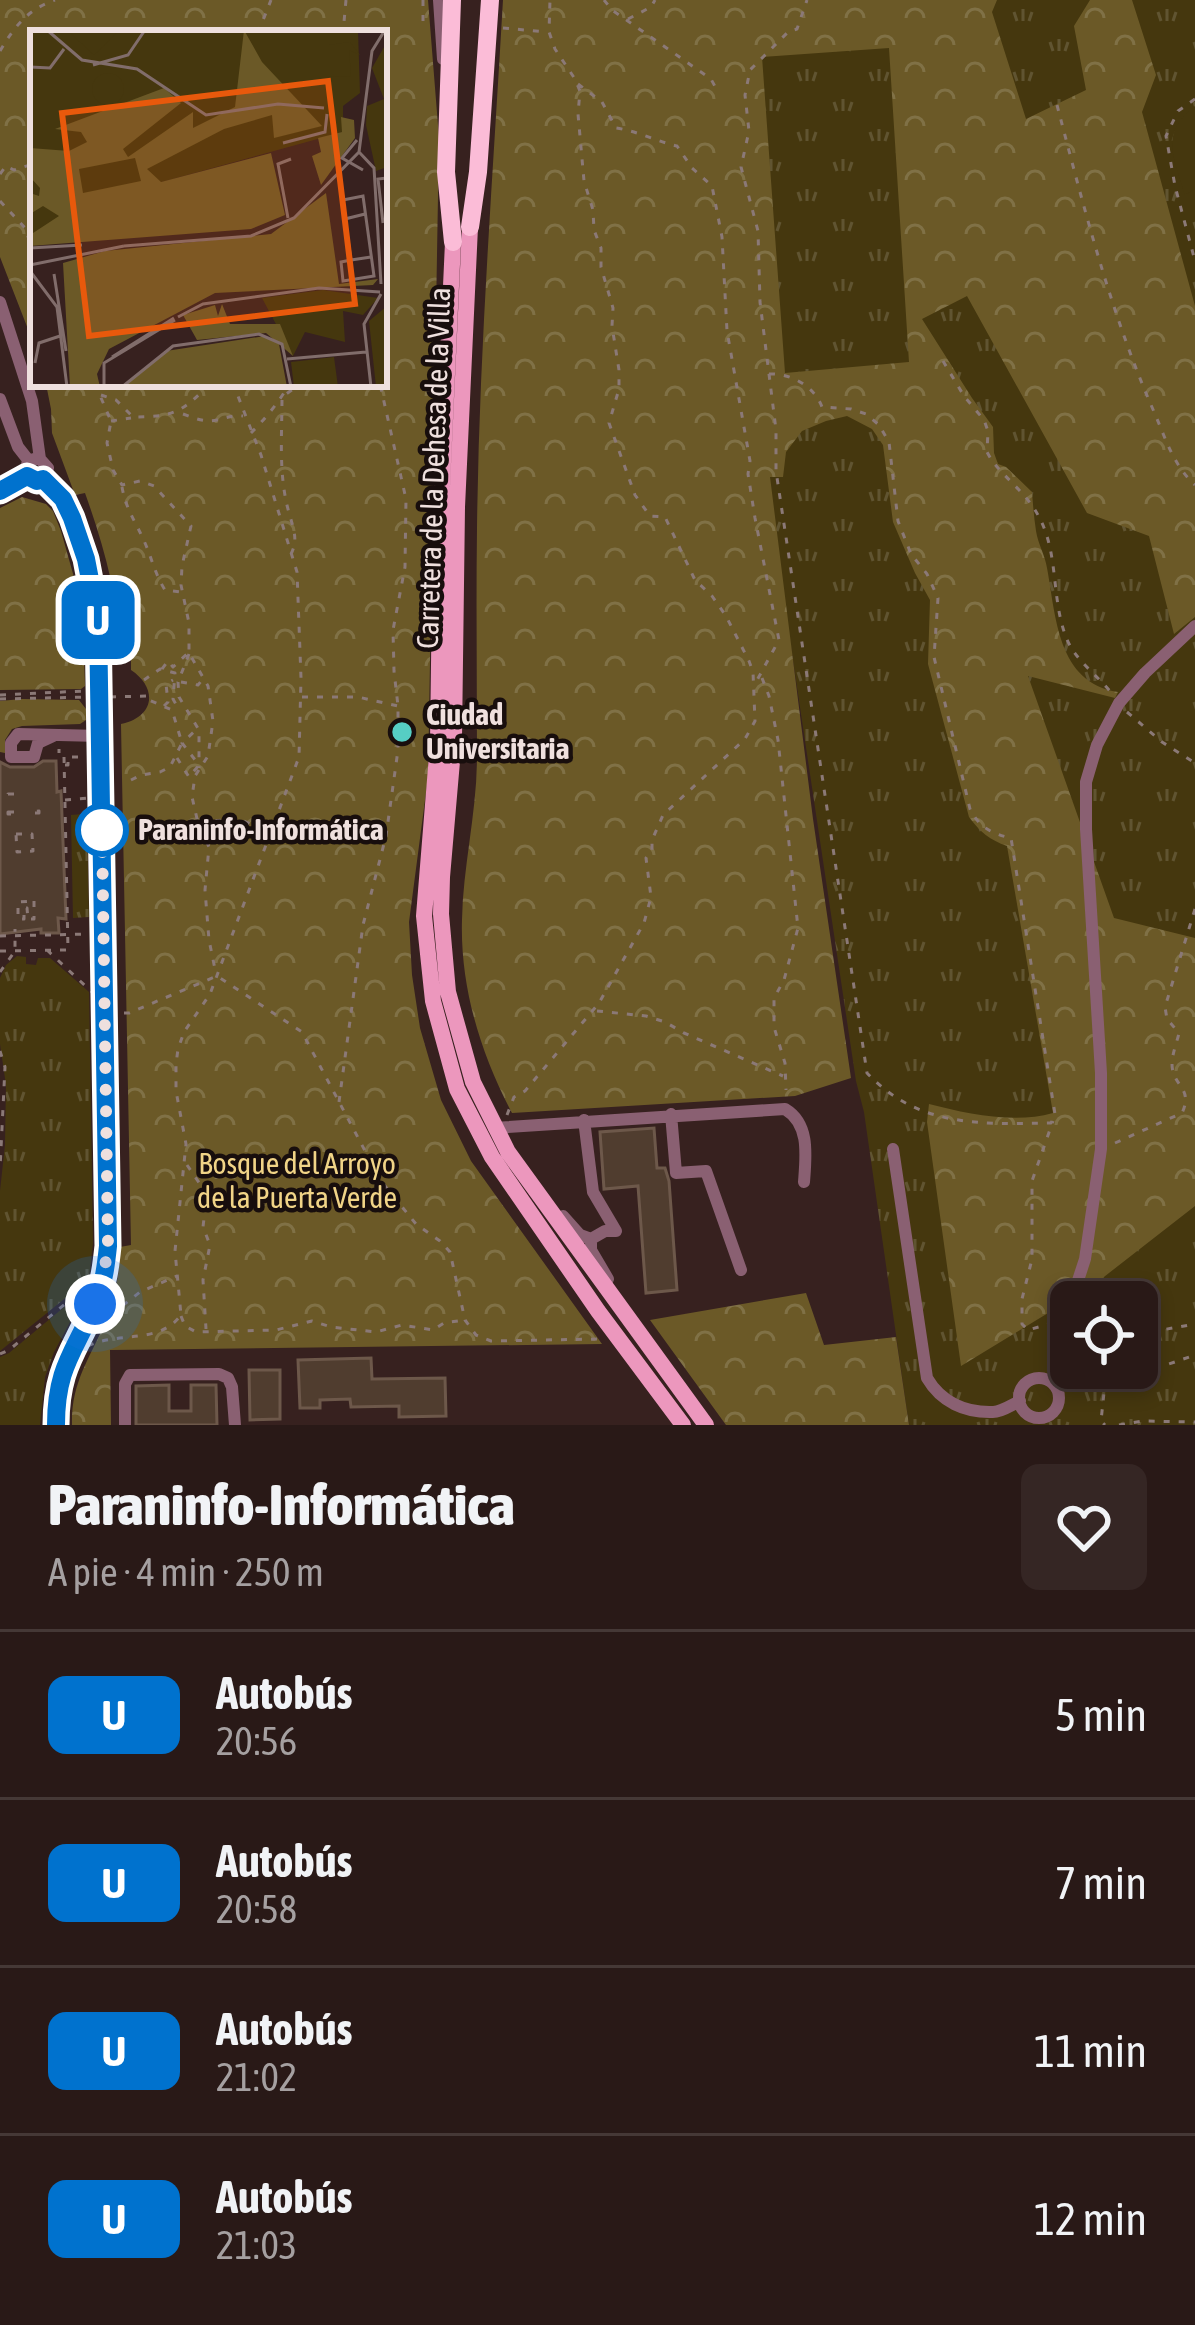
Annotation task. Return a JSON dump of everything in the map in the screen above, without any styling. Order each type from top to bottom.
[{"type":"highway","points":[[452,0],[446,172],[453,242]]},
{"type":"highway","points":[[453,242],[462,0]]},
{"type":"highway","points":[[470,227],[477,0]]},
{"type":"highway","points":[[470,227],[490,0]]},
{"type":"main road","name":"Carretera de la Dehesa de la Villa","points":[[470,227],[457,507],[454,738],[441,914],[448,992],[473,1082],[500,1121],[508,1152],[706,1425]]},
{"type":"main road","name":"Carretera de la Dehesa de la Villa","points":[[453,242],[442,464],[438,742],[424,916],[433,1001],[457,1089],[492,1157],[682,1425]]},
{"type":"street","points":[[439,0],[448,107]]},
{"type":"street","points":[[0,302],[32,401],[34,460]]},
{"type":"street","points":[[0,399],[18,447],[47,468],[43,479]]},
{"type":"street","points":[[34,460],[25,468],[27,476],[43,479]]},
{"type":"street","points":[[0,491],[27,476]]},
{"type":"street","points":[[43,479],[69,508],[86,559],[98,621],[108,1246],[100,1292],[61,1375],[56,1425]]},
{"type":"street","points":[[1077,1281],[1101,1145],[1086,782],[1092,758],[1119,704],[1195,626]]},
{"type":"street","points":[[53,736],[38,743],[34,757],[11,758],[14,737],[24,733],[100,736]]},
{"type":"street","points":[[500,1121],[784,1109],[801,1123],[806,1148],[804,1182]]},
{"type":"street","points":[[671,1114],[676,1173],[706,1171],[741,1270]]},
{"type":"street","points":[[584,1120],[592,1192],[616,1231],[604,1231],[591,1239]]},
{"type":"street","points":[[893,1149],[928,1378],[935,1392],[950,1404],[996,1413],[1020,1401]]},
{"type":"street","points":[[508,1152],[580,1235],[591,1239]]},
{"type":"street","points":[[591,1239],[592,1250],[638,1332]]},
{"type":"street","points":[[1050,1355],[1022,1389],[1020,1401],[1031,1421],[1055,1409],[1056,1389]]},
{"type":"street","points":[[125,1425],[125,1384],[130,1375],[219,1374],[232,1387],[235,1425]]},
{"type":"street","points":[[1030,1380],[1050,1382]]},
{"type":"path","points":[[0,51],[14,28],[37,6],[55,0]]},
{"type":"path","points":[[259,30],[271,0]]},
{"type":"path","points":[[345,30],[346,0]]},
{"type":"path","points":[[500,1121],[514,1097],[525,1091],[593,1010],[644,923],[650,897],[646,858],[663,815],[745,739],[755,721],[749,662],[726,616],[694,580],[665,518],[650,516],[635,495],[609,423],[620,370],[613,308],[584,181],[580,92],[549,32],[550,0]]},
{"type":"path","points":[[604,0],[712,79],[718,92]]},
{"type":"path","points":[[626,20],[655,0]]},
{"type":"path","points":[[807,0],[797,29],[788,32],[750,70],[745,95],[749,131],[741,167],[758,231],[776,471],[867,1073],[903,1102],[940,1118],[1051,1123],[1055,1114]]},
{"type":"path","points":[[524,28],[549,32]]},
{"type":"path","points":[[577,83],[602,102],[616,128],[677,146],[712,186],[754,518],[779,640],[754,684]]},
{"type":"path","points":[[1195,99],[1178,111],[1166,136],[1195,261]]},
{"type":"path","points":[[1057,104],[1075,179],[1137,375],[1180,472],[1195,485]]},
{"type":"path","points":[[0,174],[6,166],[14,170],[30,165]]},
{"type":"path","points":[[0,201],[26,230],[30,244]]},
{"type":"path","points":[[944,361],[984,420],[991,459],[1027,497],[1040,519],[1053,556],[1066,641],[1115,698]]},
{"type":"path","points":[[769,374],[790,376],[818,395],[822,407],[866,414],[890,442],[898,521],[911,554],[938,598],[934,657],[970,809],[989,831],[1011,838],[1055,1114],[1032,1181],[1032,1258],[1022,1299],[1022,1324],[1028,1330],[1050,1323]]},
{"type":"path","points":[[96,387],[111,421],[106,443],[126,508],[165,590],[183,592]]},
{"type":"path","points":[[111,421],[179,412],[206,387]]},
{"type":"path","points":[[237,387],[296,572],[299,757],[210,994],[191,1018],[178,1049],[176,1091],[186,1163],[175,1251],[181,1315],[185,1326],[196,1332],[276,1330],[312,1321],[376,1332],[402,1325],[433,1330],[465,1320]]},
{"type":"path","points":[[288,387],[282,398],[280,445],[296,544],[291,556]]},
{"type":"path","points":[[251,433],[273,404],[297,387]]},
{"type":"path","points":[[339,1102],[363,926],[386,836],[398,750],[393,630],[405,566],[406,499],[381,387]]},
{"type":"path","points":[[99,394],[116,400],[133,417]]},
{"type":"path","points":[[179,412],[199,420],[244,416]]},
{"type":"path","points":[[122,485],[140,481],[154,485],[191,526],[182,566],[189,653],[204,677],[213,721],[208,756],[190,777],[176,756]]},
{"type":"path","points":[[189,653],[184,653],[175,675],[173,699],[182,742],[198,768]]},
{"type":"path","points":[[166,684],[189,653]]},
{"type":"path","points":[[144,680],[162,671],[168,661],[179,697],[198,728],[192,797],[209,847],[205,890],[217,976],[302,1032],[381,1181],[416,1224],[450,1252],[465,1320],[476,1335],[491,1341],[601,1339]]},
{"type":"path","points":[[162,671],[168,701],[164,706]]},
{"type":"path","points":[[162,671],[186,684],[198,685],[204,677]]},
{"type":"path","points":[[761,676],[778,740],[798,928],[784,980],[774,998],[774,1027],[786,1090]]},
{"type":"path","points":[[0,697],[84,692],[90,685]]},
{"type":"path","points":[[0,697],[149,696],[149,700],[192,715]]},
{"type":"path","points":[[301,697],[358,698],[398,706]]},
{"type":"path","points":[[1125,711],[1195,764]]},
{"type":"path","points":[[123,784],[164,771],[172,765],[182,742],[198,728]]},
{"type":"path","points":[[0,951],[68,950],[64,757],[54,749],[54,759],[34,757]]},
{"type":"path","points":[[64,765],[68,757],[92,757]]},
{"type":"path","points":[[52,802],[92,798]]},
{"type":"path","points":[[198,823],[237,818],[270,833]]},
{"type":"path","points":[[34,901],[34,919],[28,919],[24,908],[24,919],[18,919],[18,902],[34,901]]},
{"type":"path","points":[[1101,1145],[1120,1142],[1182,1113],[1186,1104],[1186,1094],[1173,1073],[1179,1033],[1165,1007],[1195,909]]},
{"type":"path","points":[[0,972],[15,951],[15,928]]},
{"type":"path","points":[[0,936],[93,934]]},
{"type":"path","points":[[47,950],[94,994]]},
{"type":"path","points":[[124,1013],[217,976]]},
{"type":"path","points":[[593,1010],[665,1022],[785,1077]]},
{"type":"path","points":[[0,1051],[4,1066],[0,1169]]},
{"type":"path","points":[[186,1163],[200,1184],[203,1227],[210,1245],[203,1280],[206,1330]]},
{"type":"path","points":[[98,1325],[140,1292],[178,1275]]},
{"type":"path","points":[[0,1354],[87,1286],[91,1288]]},
{"type":"path","points":[[81,1350],[103,1338],[162,1332],[181,1315]]},
{"type":"path","points":[[1158,1331],[1195,1324]]},
{"type":"path","points":[[1158,1368],[1195,1355]]},
{"type":"path","points":[[1104,1389],[1101,1421],[1105,1425]]},
{"type":"path","points":[[1119,1425],[1195,1422]]},
{"type":"green space","name":"Bosque del Arroyo de la Puerta Verde","points":[[0,0],[428,0],[439,138],[428,777],[409,922],[412,975],[420,1028],[441,1100],[471,1161],[602,1344],[110,1350],[111,1425],[72,1425],[78,1384],[114,1295],[120,1247],[131,1245],[121,724],[141,715],[149,693],[131,670],[131,654],[121,654],[104,552],[85,493],[75,495],[52,433],[47,387],[387,387],[387,30],[30,30],[30,334],[0,257]]},
{"type":"green space","points":[[503,0],[997,0],[992,12],[1026,119],[1086,90],[1074,26],[1090,0],[1132,0],[1156,75],[1142,112],[1195,306],[1195,617],[1174,634],[1149,536],[1087,513],[967,296],[922,319],[993,427],[998,464],[1032,492],[1057,626],[1071,661],[1082,676],[1118,692],[1115,698],[1028,676],[1114,918],[1195,938],[1195,1206],[1099,1281],[1050,1281],[1050,1312],[961,1366],[927,1122],[929,1104],[1007,1118],[1053,1113],[1007,846],[986,835],[969,817],[928,664],[930,600],[893,522],[883,445],[872,429],[847,416],[826,421],[802,431],[786,452],[783,477],[770,477],[851,1078],[795,1096],[512,1113],[482,1044],[462,945],[476,778],[483,330]],"holes":[[[889,48],[909,362],[785,373],[762,57]]]},
{"type":"green space","points":[[582,0],[1195,0],[1195,1425],[909,1425],[707,86]]},
{"type":"green space","points":[[1195,106],[1195,189],[1185,195],[1173,136]]},
{"type":"green space","points":[[22,497],[46,504],[61,531],[83,627],[85,686],[81,689],[0,690],[0,508]]},
{"type":"green space","points":[[79,700],[86,709],[86,720],[12,729],[5,740],[5,753],[0,752],[0,701]]},
{"type":"green space","points":[[83,814],[87,819],[89,917],[73,918],[71,815]]},
{"type":"green space","points":[[17,956],[36,965],[38,958],[50,958],[89,992],[93,1243],[89,1279],[0,1351],[0,1191],[6,1085],[0,1044],[0,978]]},
{"type":"green space","points":[[806,1293],[824,1345],[896,1337],[909,1425],[726,1425],[650,1320]]},
{"type":"green space","points":[[85,1294],[45,1377],[40,1425],[0,1425],[0,1357]]},
{"type":"building","points":[[56,761],[57,792],[61,791],[66,919],[58,918],[59,933],[41,933],[41,929],[0,934],[0,762],[34,767]]},
{"type":"building","points":[[654,1128],[657,1168],[665,1168],[669,1181],[677,1290],[646,1293],[638,1186],[604,1189],[600,1132]]},
{"type":"building","points":[[371,1358],[372,1379],[445,1378],[446,1416],[399,1417],[399,1406],[351,1407],[350,1399],[320,1400],[320,1408],[300,1408],[298,1360]]},
{"type":"building","points":[[249,1370],[280,1370],[280,1419],[250,1420]]},
{"type":"building","points":[[169,1385],[169,1411],[191,1411],[191,1385],[216,1385],[217,1425],[136,1425],[136,1386]]},
{"type":"bus line","name":"U","points":[[0,491],[27,476],[33,481],[43,479],[63,499],[86,559],[98,621],[108,1246],[100,1292],[61,1375],[56,1425]]},
{"type":"place","name":"Ciudad Universitaria","points":[[402,732]]},
{"type":"place","name":"Paraninfo-Informática","points":[[102,830]]},
{"type":"route","points":[[95,1304],[108,1246],[102,830]]}]
